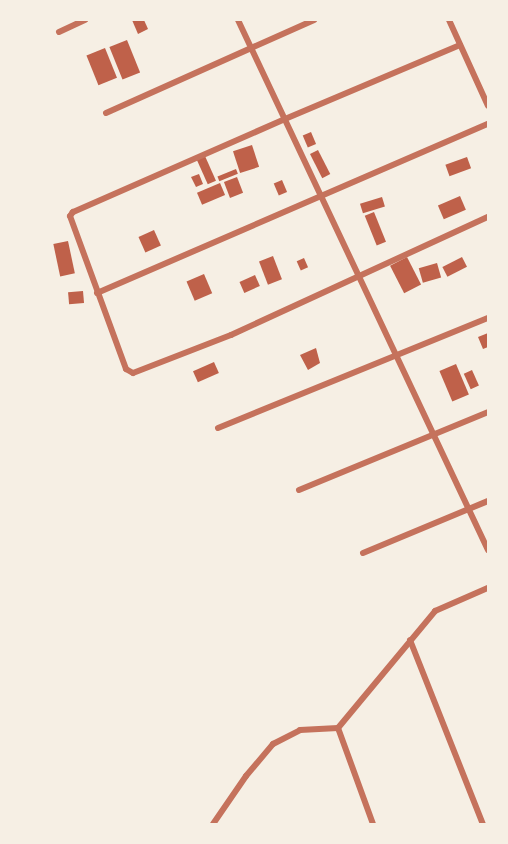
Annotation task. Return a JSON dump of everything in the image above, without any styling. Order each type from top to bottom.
[{"type":"street","points":[[59,32],[86,20]]},
{"type":"street","points":[[238,20],[489,550]]},
{"type":"street","points":[[106,113],[314,20]]},
{"type":"street","points":[[448,20],[489,106]]},
{"type":"street","points":[[460,45],[285,119],[71,214],[97,293],[126,369],[137,373],[231,335],[489,217]]},
{"type":"street","points":[[97,293],[489,124]]},
{"type":"street","points":[[218,428],[489,318]]},
{"type":"street","points":[[299,490],[489,412]]},
{"type":"street","points":[[363,552],[489,501]]},
{"type":"street","points":[[213,825],[246,776],[273,744],[300,730],[338,728],[435,611],[489,588]]},
{"type":"street","points":[[410,640],[483,825]]},
{"type":"street","points":[[338,728],[372,825]]},
{"type":"building","points":[[132,20],[144,20],[148,29],[138,34]]},
{"type":"building","points":[[127,40],[140,72],[122,80],[109,47]]},
{"type":"building","points":[[105,48],[117,78],[98,85],[86,55]]},
{"type":"building","points":[[311,132],[316,144],[308,147],[303,136]]},
{"type":"building","points":[[252,145],[259,167],[240,173],[233,151]]},
{"type":"building","points":[[318,150],[330,174],[322,178],[310,154]]},
{"type":"building","points":[[205,156],[216,181],[208,184],[197,160]]},
{"type":"building","points":[[467,157],[471,168],[449,176],[445,165]]},
{"type":"building","points":[[236,169],[238,174],[219,181],[217,176]]},
{"type":"building","points":[[199,174],[203,184],[196,187],[191,177]]},
{"type":"building","points":[[237,177],[243,193],[230,198],[224,182]]},
{"type":"building","points":[[282,180],[287,192],[279,195],[274,184]]},
{"type":"building","points":[[220,183],[225,195],[202,205],[197,193]]},
{"type":"building","points":[[460,196],[466,210],[444,219],[438,205]]},
{"type":"building","points":[[382,197],[385,207],[363,213],[360,204]]},
{"type":"building","points":[[374,212],[386,242],[377,245],[365,216]]},
{"type":"building","points":[[154,230],[161,246],[145,252],[138,237]]},
{"type":"building","points":[[68,241],[75,273],[60,276],[53,244]]},
{"type":"building","points":[[273,256],[282,279],[268,285],[259,261]]},
{"type":"building","points":[[407,257],[421,285],[404,293],[390,266]]},
{"type":"building","points":[[462,257],[467,267],[447,277],[442,267]]},
{"type":"building","points":[[304,258],[308,267],[301,270],[297,261]]},
{"type":"building","points":[[437,263],[441,277],[423,283],[419,268]]},
{"type":"building","points":[[204,274],[212,293],[195,301],[187,281]]},
{"type":"building","points":[[255,275],[260,286],[244,293],[239,282]]},
{"type":"building","points":[[83,291],[84,303],[69,304],[68,292]]},
{"type":"building","points":[[488,333],[488,347],[483,349],[478,337]]},
{"type":"building","points":[[316,348],[320,363],[308,370],[300,355]]},
{"type":"building","points":[[214,362],[219,373],[198,382],[193,371]]},
{"type":"building","points":[[456,364],[469,394],[452,401],[439,371]]},
{"type":"building","points":[[472,370],[479,386],[471,389],[464,374]]}]
